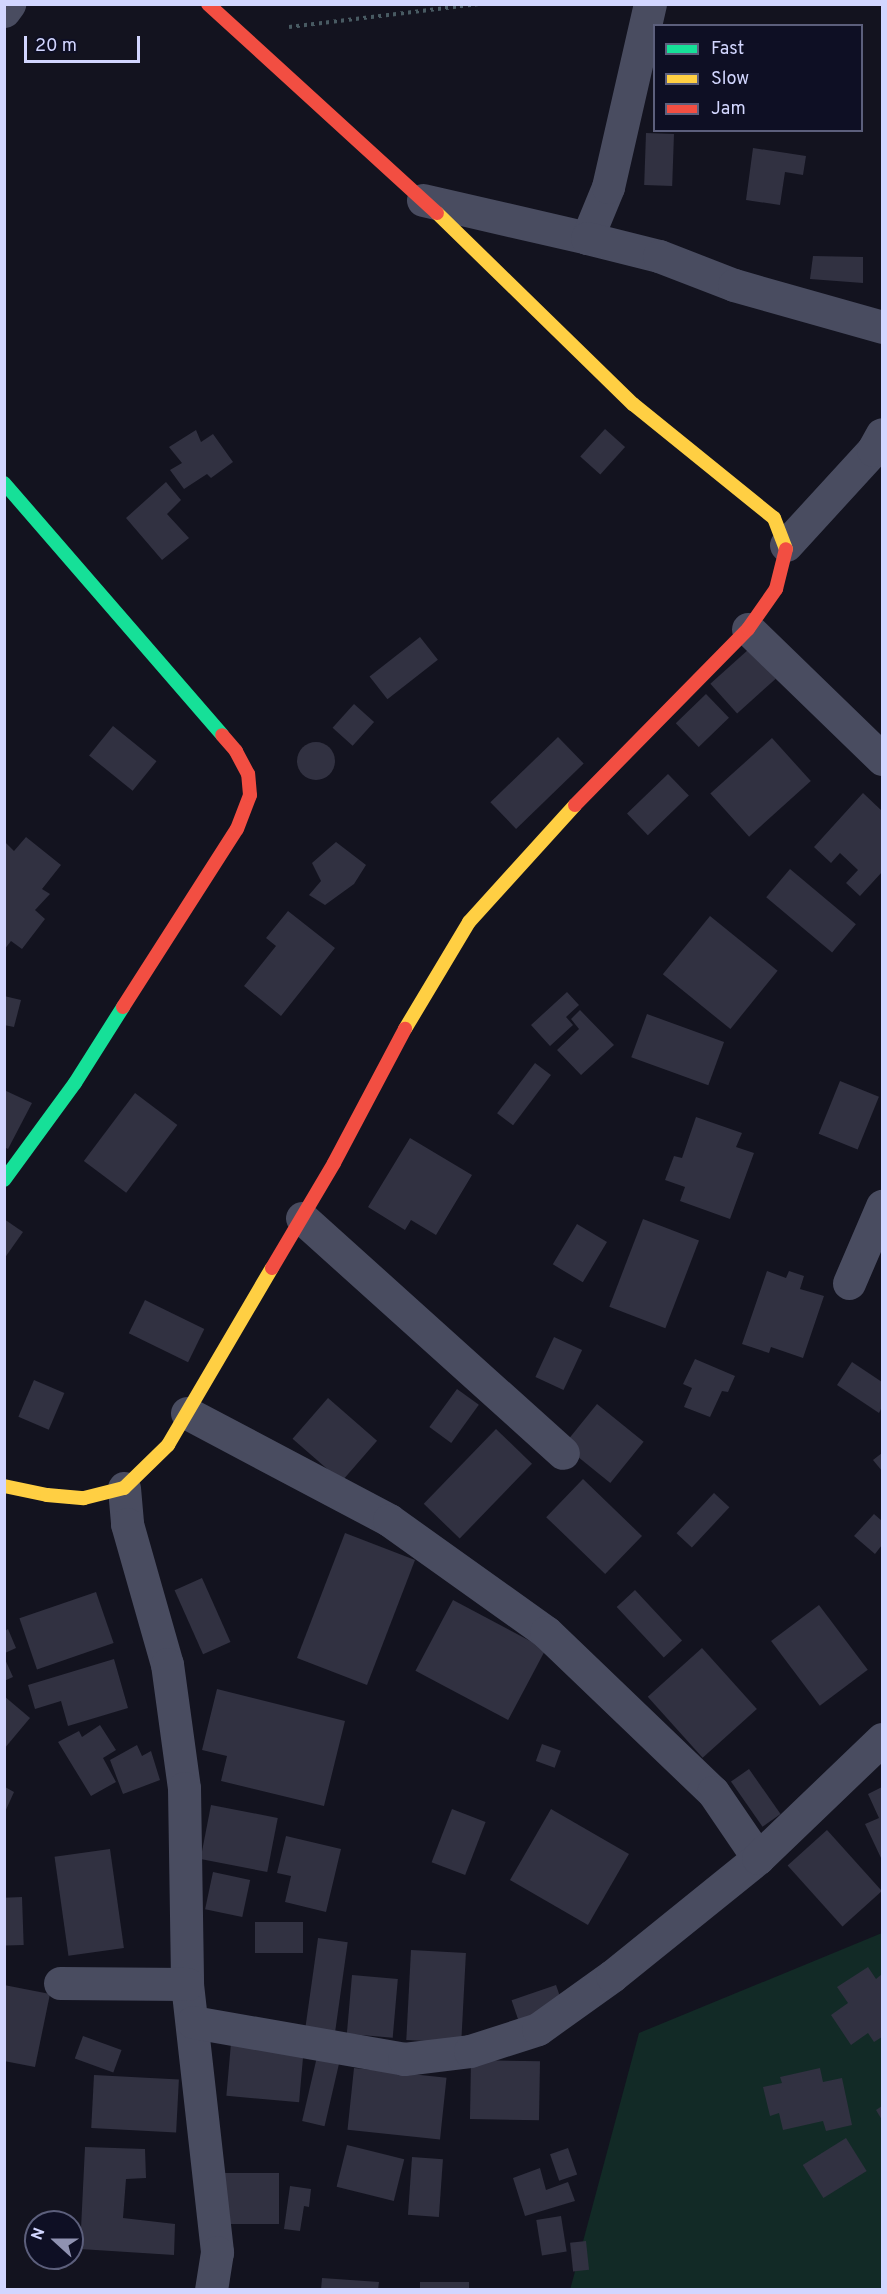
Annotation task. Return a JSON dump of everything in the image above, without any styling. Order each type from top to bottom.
[{"type":"street","points":[[4,11],[9,4]]},
{"type":"street","points":[[208,4],[423,200],[633,404],[774,518],[786,545]]},
{"type":"street","points":[[587,238],[609,187],[650,4]]},
{"type":"street","points":[[423,200],[658,256],[734,285],[882,327]]},
{"type":"street","points":[[4,1486],[47,1496],[84,1498],[124,1488],[168,1445],[302,1218],[394,1048],[469,922],[586,793],[748,629],[776,589],[786,545],[873,450],[882,434]]},
{"type":"street","points":[[4,483],[236,751],[248,774],[250,795],[237,830],[75,1083],[4,1180]]},
{"type":"street","points":[[748,629],[882,759]]},
{"type":"street","points":[[849,1283],[882,1206]]},
{"type":"street","points":[[302,1218],[563,1453]]},
{"type":"street","points":[[187,1413],[389,1520],[546,1632],[713,1791],[758,1858]]},
{"type":"street","points":[[124,1488],[127,1524],[167,1664],[184,1788],[187,1984],[217,2252],[212,2289]]},
{"type":"street","points":[[193,2022],[404,2059],[470,2050],[538,2028],[612,1976],[758,1858],[882,1738]]},
{"type":"street","points":[[60,1983],[187,1984]]},
{"type":"path","points":[[238,33],[478,4]]},
{"type":"green space","points":[[882,1933],[882,2289],[570,2290],[639,2033]]},
{"type":"building","points":[[646,133],[674,134],[672,186],[644,185]]},
{"type":"building","points":[[753,148],[806,156],[803,175],[785,172],[780,205],[746,200]]},
{"type":"building","points":[[813,256],[863,257],[863,283],[810,279]]},
{"type":"building","points":[[605,429],[625,447],[600,475],[580,456]]},
{"type":"building","points":[[196,430],[201,442],[213,434],[233,462],[211,478],[207,474],[184,489],[170,470],[182,463],[169,447]]},
{"type":"building","points":[[166,482],[181,500],[167,514],[189,538],[162,560],[126,518]]},
{"type":"building","points":[[420,637],[438,660],[387,699],[370,676]]},
{"type":"building","points":[[749,649],[776,679],[737,714],[710,684]]},
{"type":"building","points":[[706,694],[729,718],[699,747],[676,723]]},
{"type":"building","points":[[354,704],[374,722],[353,746],[333,728]]},
{"type":"building","points":[[113,726],[157,761],[133,791],[89,756]]},
{"type":"building","points":[[558,737],[584,764],[516,829],[490,802]]},
{"type":"building","points":[[772,738],[811,781],[749,837],[710,794]]},
{"type":"building","points":[[316,742],[330,747],[335,761],[330,775],[316,780],[302,775],[297,761],[302,747]]},
{"type":"building","points":[[668,774],[689,796],[648,835],[627,814]]},
{"type":"building","points":[[863,793],[882,811],[882,872],[860,896],[846,883],[858,870],[840,853],[831,863],[814,847]]},
{"type":"building","points":[[26,837],[61,865],[42,889],[50,894],[35,910],[45,919],[22,949],[11,941],[4,950],[4,841],[14,851]]},
{"type":"building","points":[[336,842],[366,865],[354,884],[325,905],[309,895],[321,881],[312,863]]},
{"type":"building","points":[[790,869],[856,924],[832,953],[766,897]]},
{"type":"building","points":[[288,911],[335,948],[281,1016],[244,986],[276,946],[266,938]]},
{"type":"building","points":[[710,916],[778,971],[730,1029],[663,974]]},
{"type":"building","points":[[567,992],[579,1005],[566,1017],[573,1025],[550,1046],[531,1025]]},
{"type":"building","points":[[4,996],[21,1000],[14,1027],[4,1025]]},
{"type":"building","points":[[580,1010],[614,1045],[581,1075],[557,1050],[579,1029],[571,1019]]},
{"type":"building","points":[[647,1014],[724,1042],[708,1085],[631,1057]]},
{"type":"building","points":[[535,1063],[551,1075],[513,1125],[497,1113]]},
{"type":"building","points":[[840,1081],[879,1097],[858,1150],[819,1134]]},
{"type":"building","points":[[4,1090],[32,1103],[8,1149],[4,1147]]},
{"type":"building","points":[[135,1093],[177,1125],[126,1193],[84,1161]]},
{"type":"building","points":[[696,1117],[742,1133],[736,1147],[754,1153],[730,1219],[680,1201],[685,1187],[665,1180],[674,1156],[682,1158]]},
{"type":"building","points":[[410,1138],[472,1175],[436,1235],[411,1220],[405,1230],[368,1207]]},
{"type":"building","points":[[4,1219],[23,1232],[4,1259]]},
{"type":"building","points":[[643,1219],[699,1241],[665,1328],[609,1307]]},
{"type":"building","points":[[577,1224],[607,1242],[583,1282],[553,1264]]},
{"type":"building","points":[[767,1271],[786,1278],[789,1271],[804,1276],[800,1289],[824,1296],[803,1358],[771,1347],[769,1353],[742,1344]]},
{"type":"building","points":[[145,1300],[204,1329],[188,1362],[129,1333]]},
{"type":"building","points":[[554,1337],[582,1350],[564,1390],[535,1377]]},
{"type":"building","points":[[695,1359],[735,1376],[728,1392],[722,1391],[710,1417],[684,1407],[692,1388],[683,1384]]},
{"type":"building","points":[[852,1362],[882,1382],[882,1407],[879,1413],[837,1385]]},
{"type":"building","points":[[34,1380],[64,1393],[49,1430],[18,1417]]},
{"type":"building","points":[[457,1389],[479,1405],[451,1443],[429,1427]]},
{"type":"building","points":[[328,1398],[377,1441],[342,1481],[293,1439]]},
{"type":"building","points":[[597,1404],[644,1442],[610,1483],[564,1445]]},
{"type":"building","points":[[496,1429],[532,1464],[460,1539],[424,1504]]},
{"type":"building","points":[[882,1453],[882,1471],[873,1460]]},
{"type":"building","points":[[583,1479],[642,1536],[605,1574],[546,1517]]},
{"type":"building","points":[[714,1493],[729,1507],[692,1548],[676,1533]]},
{"type":"building","points":[[874,1514],[882,1521],[882,1545],[875,1554],[854,1536]]},
{"type":"building","points":[[345,1533],[415,1560],[367,1685],[297,1658]]},
{"type":"building","points":[[202,1578],[230,1642],[203,1654],[175,1590]]},
{"type":"building","points":[[635,1590],[682,1640],[664,1658],[617,1607]]},
{"type":"building","points":[[96,1592],[114,1643],[37,1669],[19,1618]]},
{"type":"building","points":[[453,1600],[546,1649],[508,1720],[415,1671]]},
{"type":"building","points":[[819,1605],[868,1670],[820,1706],[771,1641]]},
{"type":"building","points":[[8,1629],[16,1648],[5,1653],[5,1631]]},
{"type":"building","points":[[702,1648],[757,1709],[703,1758],[648,1697]]},
{"type":"building","points":[[4,1657],[13,1677],[4,1681]]},
{"type":"building","points":[[114,1659],[128,1708],[68,1726],[61,1701],[35,1709],[28,1685]]},
{"type":"building","points":[[217,1689],[345,1721],[324,1806],[221,1781],[227,1756],[202,1750]]},
{"type":"building","points":[[4,1696],[30,1718],[4,1749]]},
{"type":"building","points":[[100,1725],[116,1750],[103,1758],[116,1782],[91,1796],[58,1742],[79,1731],[82,1737]]},
{"type":"building","points":[[542,1744],[561,1751],[555,1768],[536,1761]]},
{"type":"building","points":[[137,1745],[142,1756],[151,1751],[160,1780],[123,1794],[110,1760]]},
{"type":"building","points":[[749,1769],[781,1814],[763,1827],[731,1782]]},
{"type":"building","points":[[5,1787],[14,1792],[5,1812]]},
{"type":"building","points":[[882,1787],[881,1858],[865,1824],[879,1818],[868,1794]]},
{"type":"building","points":[[211,1805],[278,1818],[267,1872],[201,1859]]},
{"type":"building","points":[[452,1809],[486,1822],[465,1875],[432,1862]]},
{"type":"building","points":[[551,1809],[629,1854],[588,1925],[510,1880]]},
{"type":"building","points":[[827,1830],[882,1891],[842,1926],[788,1865]]},
{"type":"building","points":[[286,1836],[341,1849],[326,1912],[285,1902],[291,1876],[277,1873]]},
{"type":"building","points":[[110,1849],[124,1948],[68,1956],[55,1857]]},
{"type":"building","points":[[213,1872],[250,1880],[242,1917],[205,1909]]},
{"type":"building","points":[[22,1897],[24,1945],[6,1946],[4,1898]]},
{"type":"building","points":[[255,1922],[303,1922],[303,1953],[255,1953]]},
{"type":"building","points":[[318,1938],[348,1942],[334,2039],[304,2035]]},
{"type":"building","points":[[411,1950],[466,1953],[461,2043],[406,2040]]},
{"type":"building","points":[[868,1967],[876,1979],[882,1974],[882,2037],[874,2042],[868,2033],[851,2045],[831,2015],[848,2003],[837,1987]]},
{"type":"building","points":[[352,1975],[398,1979],[393,2038],[347,2034]]},
{"type":"building","points":[[4,1985],[50,1994],[35,2067],[4,2061]]},
{"type":"building","points":[[556,1985],[563,2005],[518,2020],[512,2000]]},
{"type":"building","points":[[83,2036],[122,2050],[113,2073],[75,2059]]},
{"type":"building","points":[[231,2043],[304,2049],[299,2102],[226,2096]]},
{"type":"building","points":[[319,2048],[341,2053],[325,2126],[302,2121]]},
{"type":"building","points":[[471,2060],[540,2061],[539,2120],[470,2119]]},
{"type":"building","points":[[354,2068],[446,2078],[440,2139],[348,2130]]},
{"type":"building","points":[[820,2068],[823,2082],[842,2078],[852,2125],[826,2131],[823,2121],[783,2130],[779,2113],[770,2116],[763,2087],[782,2083],[780,2077]]},
{"type":"building","points":[[94,2075],[179,2079],[176,2132],[91,2128]]},
{"type":"building","points":[[882,2106],[882,2120],[876,2110]]},
{"type":"building","points":[[846,2138],[867,2171],[823,2198],[803,2165]]},
{"type":"building","points":[[347,2145],[404,2159],[394,2201],[337,2187]]},
{"type":"building","points":[[85,2147],[145,2149],[146,2178],[126,2179],[123,2218],[175,2224],[174,2255],[84,2249],[84,2210],[82,2210]]},
{"type":"building","points":[[568,2148],[577,2174],[559,2181],[550,2154]]},
{"type":"building","points":[[412,2157],[443,2159],[439,2217],[408,2215]]},
{"type":"building","points":[[540,2168],[546,2190],[568,2182],[575,2201],[525,2216],[513,2178]]},
{"type":"building","points":[[214,2173],[279,2173],[279,2224],[214,2224]]},
{"type":"building","points":[[290,2186],[311,2189],[309,2207],[304,2206],[300,2231],[284,2229]]},
{"type":"building","points":[[561,2216],[567,2252],[542,2255],[536,2220]]},
{"type":"building","points":[[586,2241],[589,2270],[573,2272],[570,2243]]},
{"type":"building","points":[[322,2278],[379,2282],[378,2290],[321,2290]]},
{"type":"building","points":[[420,2282],[469,2282],[469,2290],[420,2290]]},
{"type":"traffic: fast","points":[[4,483],[222,735]]},
{"type":"traffic: fast","points":[[4,1180],[75,1083],[123,1007]]},
{"type":"traffic: slow","points":[[437,213],[633,404],[774,518],[786,549]]},
{"type":"traffic: slow","points":[[405,1029],[469,922],[575,805]]},
{"type":"traffic: slow","points":[[4,1486],[47,1495],[84,1498],[124,1488],[168,1445],[272,1268]]},
{"type":"traffic: jam","points":[[208,4],[437,213]]},
{"type":"traffic: jam","points":[[575,805],[748,629],[776,589],[786,549]]},
{"type":"traffic: jam","points":[[123,1007],[237,829],[250,795],[248,774],[236,751],[222,735]]},
{"type":"traffic: jam","points":[[272,1268],[334,1163],[405,1029]]}]
